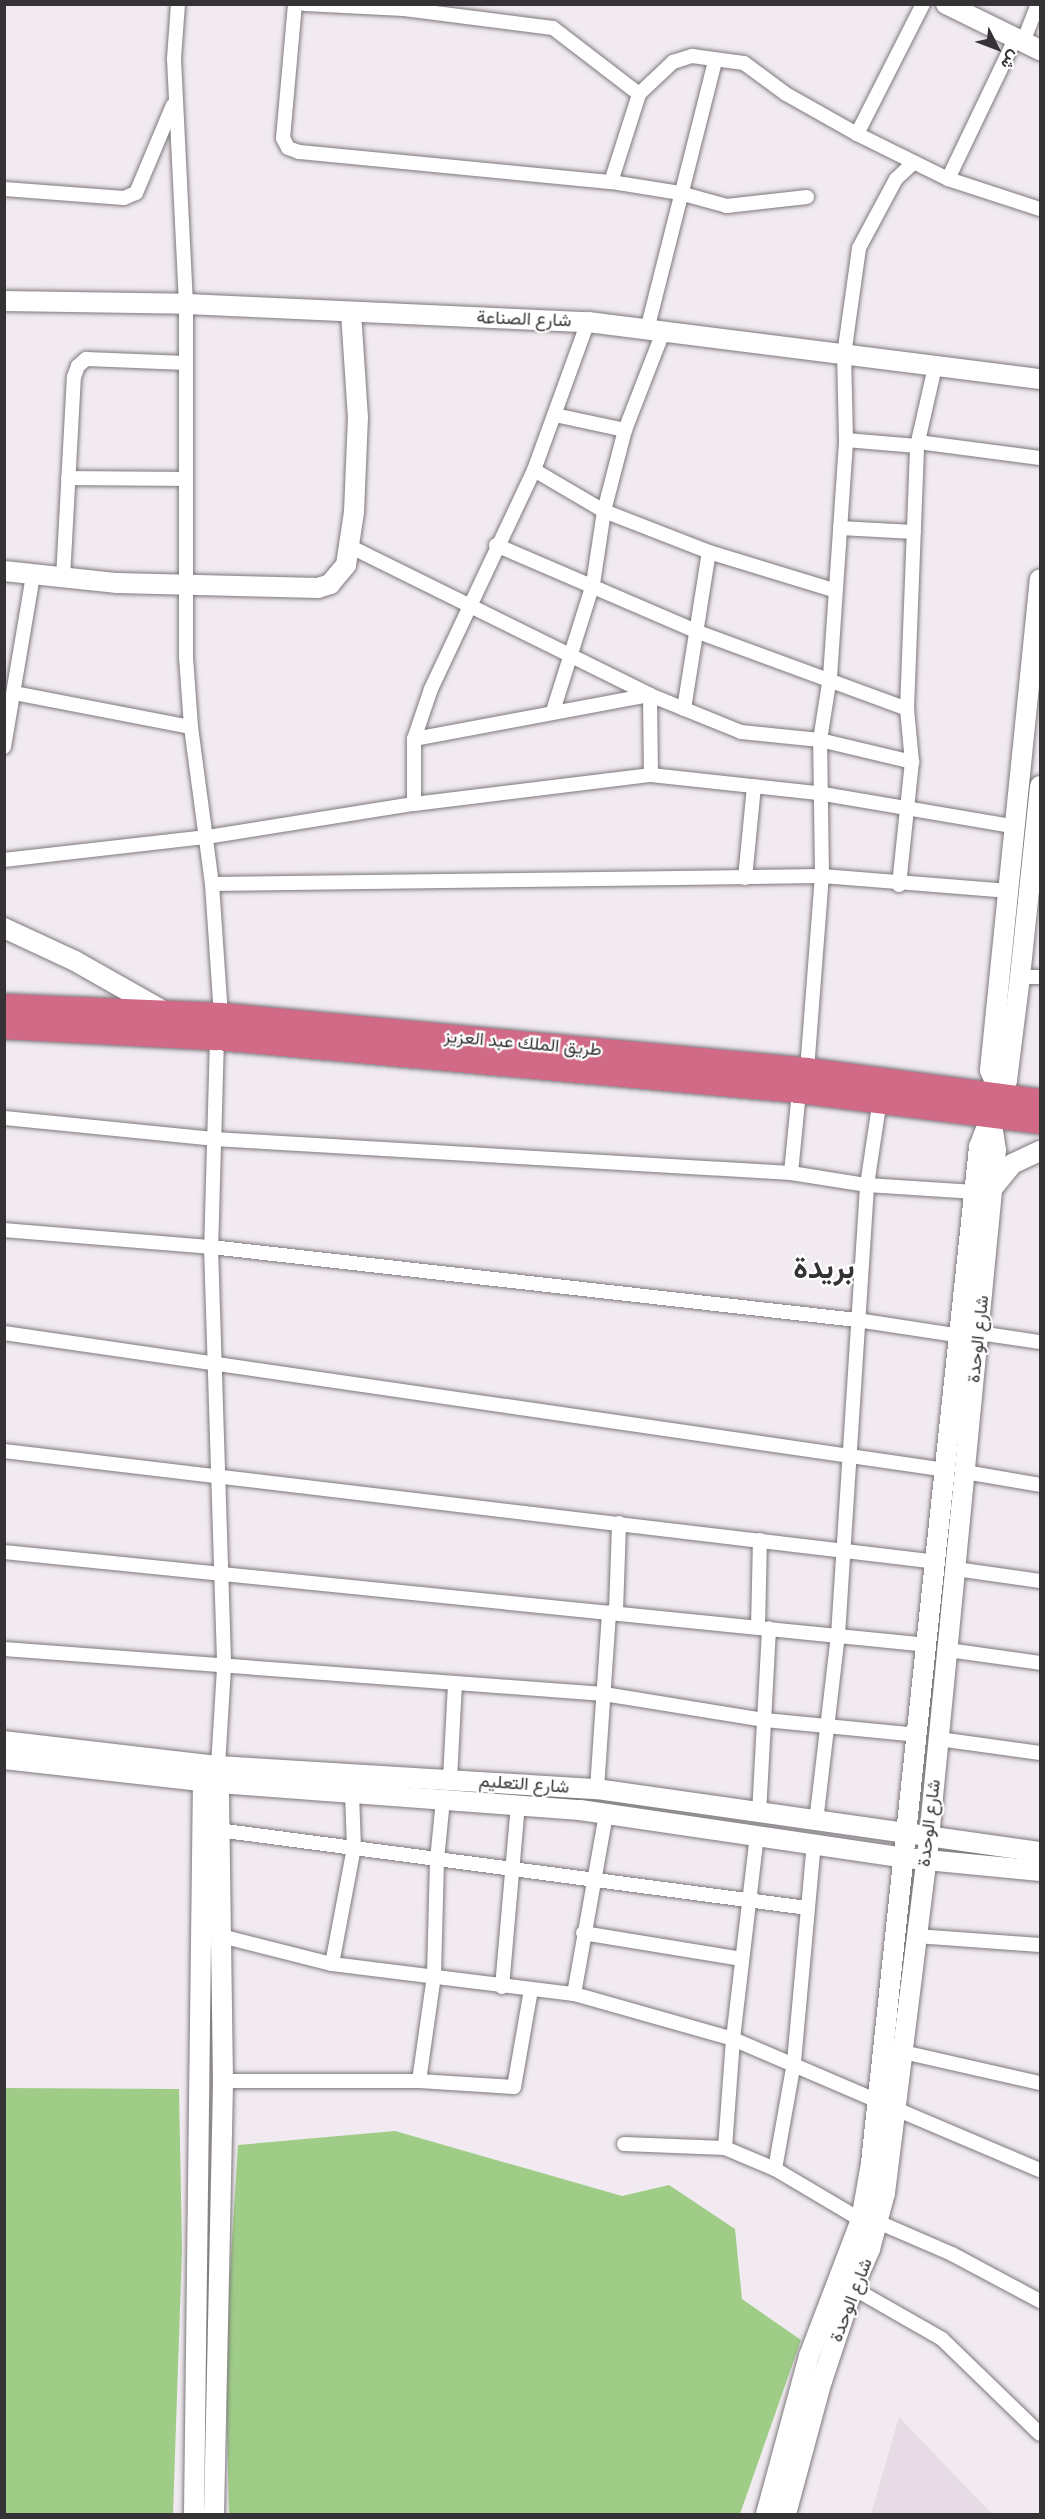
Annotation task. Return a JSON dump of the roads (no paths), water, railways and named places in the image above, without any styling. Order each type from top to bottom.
[{"type":"highway","name":"طريق الملك عبد العزيز","points":[[4,1006],[165,1012],[219,1026]]},
{"type":"highway","name":"طريق الملك عبد العزيز","points":[[4,1027],[219,1026],[803,1081],[996,1106],[1041,1122]]},
{"type":"highway","name":"طريق الملك عبد العزيز","points":[[803,1081],[880,1099],[996,1106],[1041,1101]]},
{"type":"street","points":[[178,4],[175,100],[186,304],[187,584],[191,727],[212,884],[219,1026],[211,1247],[221,1474],[224,1668],[213,1777],[194,2514]]},
{"type":"street","points":[[295,4],[283,138],[288,148],[310,154],[611,182],[680,193],[727,206],[807,197]]},
{"type":"street","points":[[305,4],[405,7],[553,27],[639,94]]},
{"type":"street","points":[[857,134],[923,4]]},
{"type":"street","points":[[948,179],[1026,44],[1038,4]]},
{"type":"street","points":[[952,6],[1026,44]]},
{"type":"street","points":[[611,182],[639,94],[673,62],[692,56],[715,62],[744,63],[786,94],[857,134],[891,149],[912,164],[948,179],[1041,209]]},
{"type":"street","points":[[553,711],[572,656],[592,584],[604,511],[625,430],[655,331],[680,193],[715,62]]},
{"type":"street","points":[[4,189],[124,198],[136,193],[175,100]]},
{"type":"street","points":[[792,1173],[822,876],[818,793],[820,740],[830,677],[833,590],[846,440],[844,355],[859,248],[896,179],[912,164]]},
{"type":"street","name":"شارع الصناعة","points":[[4,301],[186,304],[588,322],[1041,379]]},
{"type":"street","points":[[4,570],[63,578],[318,588],[340,576],[349,546],[358,418],[351,312]]},
{"type":"street","points":[[414,804],[414,739],[431,688],[472,604],[496,545],[534,470],[588,322]]},
{"type":"street","points":[[63,578],[74,377],[78,366],[86,359],[186,363]]},
{"type":"street","points":[[899,885],[912,762],[907,709],[918,444],[935,367]]},
{"type":"street","points":[[555,415],[625,430]]},
{"type":"street","points":[[846,440],[918,444],[1041,458]]},
{"type":"street","points":[[534,470],[604,511],[709,552],[833,590]]},
{"type":"street","points":[[68,478],[186,479]]},
{"type":"street","points":[[840,528],[914,532]]},
{"type":"street","points":[[496,545],[592,584],[699,632],[830,677],[907,709]]},
{"type":"street","points":[[349,546],[472,604],[650,695],[741,732],[820,740],[912,762]]},
{"type":"street","points":[[684,709],[699,632],[709,552]]},
{"type":"street","points":[[4,747],[33,575]]},
{"type":"street","points":[[996,1106],[990,1070],[1041,580]]},
{"type":"street","points":[[14,693],[191,727]]},
{"type":"street","points":[[414,739],[553,711],[650,695]]},
{"type":"street","points":[[650,695],[651,775]]},
{"type":"street","points":[[4,860],[207,837],[414,804],[651,775],[818,793],[908,806],[1017,826]]},
{"type":"street","points":[[745,878],[754,786]]},
{"type":"street","name":"شارع الوحدة","points":[[786,2514],[822,2381],[853,2288],[896,2109],[916,1936],[915,1859],[929,1838],[956,1569],[956,1471],[984,1190],[996,1150],[996,1106],[1007,1080],[1020,977],[1035,888],[1041,786]]},
{"type":"street","points":[[212,884],[822,876],[899,885],[1009,891]]},
{"type":"street","points":[[4,928],[75,961],[165,1012]]},
{"type":"street","points":[[1020,977],[1041,977]]},
{"type":"street","points":[[816,1821],[838,1635],[842,1550],[852,1456],[857,1320],[867,1185],[880,1099]]},
{"type":"street","points":[[4,1118],[214,1139],[792,1173],[867,1185],[984,1190],[1012,1164],[1041,1151]]},
{"type":"street","points":[[4,1230],[211,1247],[1041,1342]]},
{"type":"street","points":[[4,1333],[215,1362],[1041,1485]]},
{"type":"street","points":[[4,1451],[221,1474],[937,1562]]},
{"type":"street","points":[[766,2514],[809,2356],[870,2221],[878,2101],[915,1859],[907,1834],[937,1562],[956,1471]]},
{"type":"street","points":[[597,1789],[619,1523]]},
{"type":"street","points":[[759,1814],[765,1720],[760,1540]]},
{"type":"street","points":[[4,1552],[928,1644]]},
{"type":"street","points":[[956,1569],[1041,1581]]},
{"type":"street","points":[[4,1649],[224,1668],[604,1694],[765,1720],[918,1735]]},
{"type":"street","points":[[948,1650],[1041,1663]]},
{"type":"street","points":[[450,1779],[455,1684]]},
{"type":"street","points":[[939,1739],[1041,1753]]},
{"type":"street","name":"شارع التعليم","points":[[4,1741],[213,1777],[450,1779],[597,1789],[759,1814],[1041,1852]]},
{"type":"street","name":"شارع التعليم","points":[[4,1759],[213,1777],[352,1793],[606,1814],[915,1859],[1041,1871]]},
{"type":"street","points":[[213,1777],[218,1830],[223,2081],[214,2514]]},
{"type":"street","points":[[332,1964],[354,1848],[352,1793]]},
{"type":"street","points":[[419,2081],[434,1975],[437,1860],[443,1800]]},
{"type":"street","points":[[502,1987],[510,1868],[518,1805]]},
{"type":"street","points":[[574,1994],[583,1933],[606,1814]]},
{"type":"street","points":[[218,1830],[807,1908]]},
{"type":"street","points":[[725,2148],[733,2039],[757,1836]]},
{"type":"street","points":[[775,2169],[794,2062],[814,1844]]},
{"type":"street","points":[[583,1933],[742,1959]]},
{"type":"street","points":[[221,1936],[332,1964],[434,1975],[502,1987],[574,1994],[733,2039],[794,2062],[878,2101]]},
{"type":"street","points":[[916,1936],[1041,1945]]},
{"type":"street","points":[[223,2081],[419,2081],[514,2087],[531,1990]]},
{"type":"street","points":[[903,2052],[1041,2084]]},
{"type":"street","points":[[896,2109],[1041,2170]]},
{"type":"street","points":[[624,2144],[725,2148],[775,2169],[870,2221],[952,2254],[1041,2301]]},
{"type":"street","points":[[853,2288],[942,2339],[1041,2434]]},
{"type":"district","name":"بريدة","points":[[824,1267]]}]
